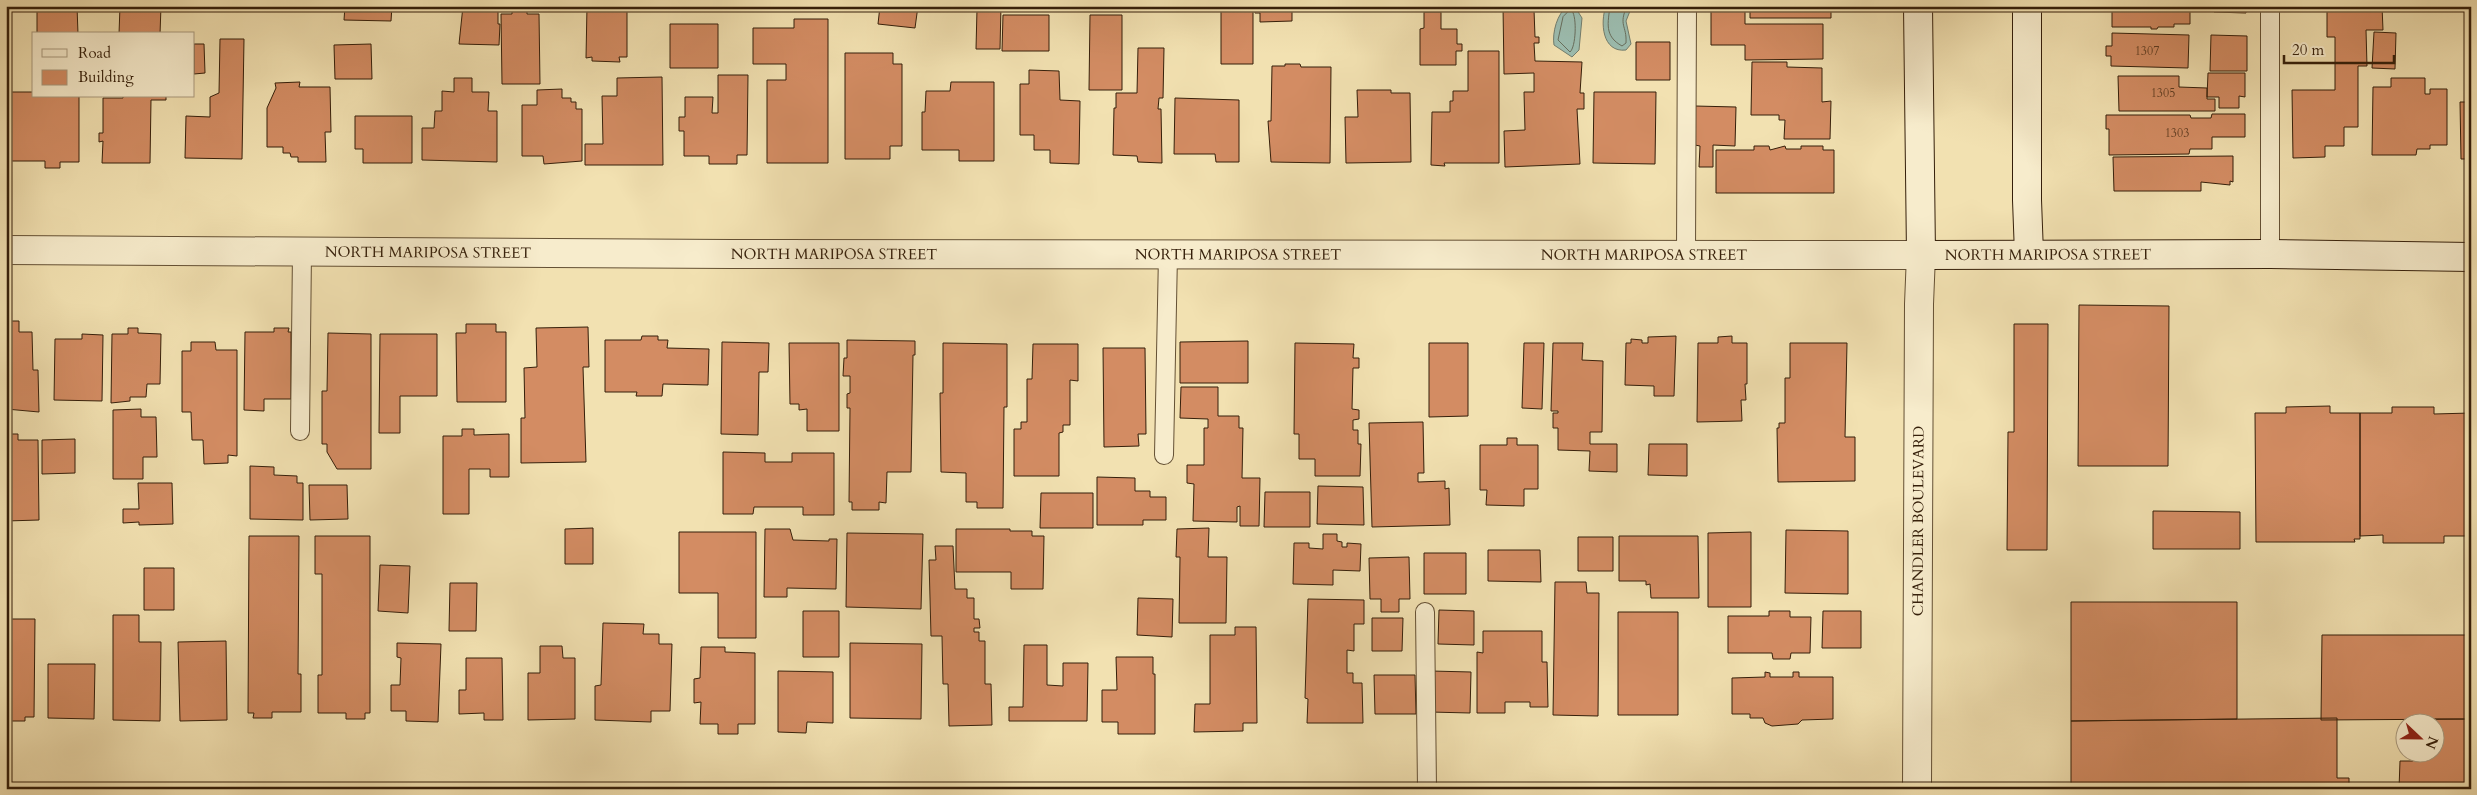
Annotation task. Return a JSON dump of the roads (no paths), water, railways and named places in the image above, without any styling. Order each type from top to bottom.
[{"type":"street","name":"CHANDLER BOULEVARD","points":[[1917,789],[1918,304],[1921,255],[1918,6]]},
{"type":"street","points":[[2028,6],[2027,200],[2029,254]]},
{"type":"street","name":"NORTH MARIPOSA STREET","points":[[6,250],[535,254],[1686,253],[1921,255],[2270,254],[2471,257]]},
{"type":"lane","points":[[1686,253],[1687,6]]},
{"type":"lane","points":[[2270,6],[2270,254]]},
{"type":"lane","points":[[300,431],[302,251]]},
{"type":"lane","points":[[1164,455],[1168,254]]},
{"type":"lane","points":[[1425,612],[1427,789]]},
{"type":"water","points":[[1568,6],[1575,7],[1582,18],[1579,50],[1572,57],[1554,45],[1558,18]]},
{"type":"water","points":[[1606,6],[1632,6],[1626,21],[1631,44],[1626,50],[1618,50],[1608,42],[1603,28]]}]
